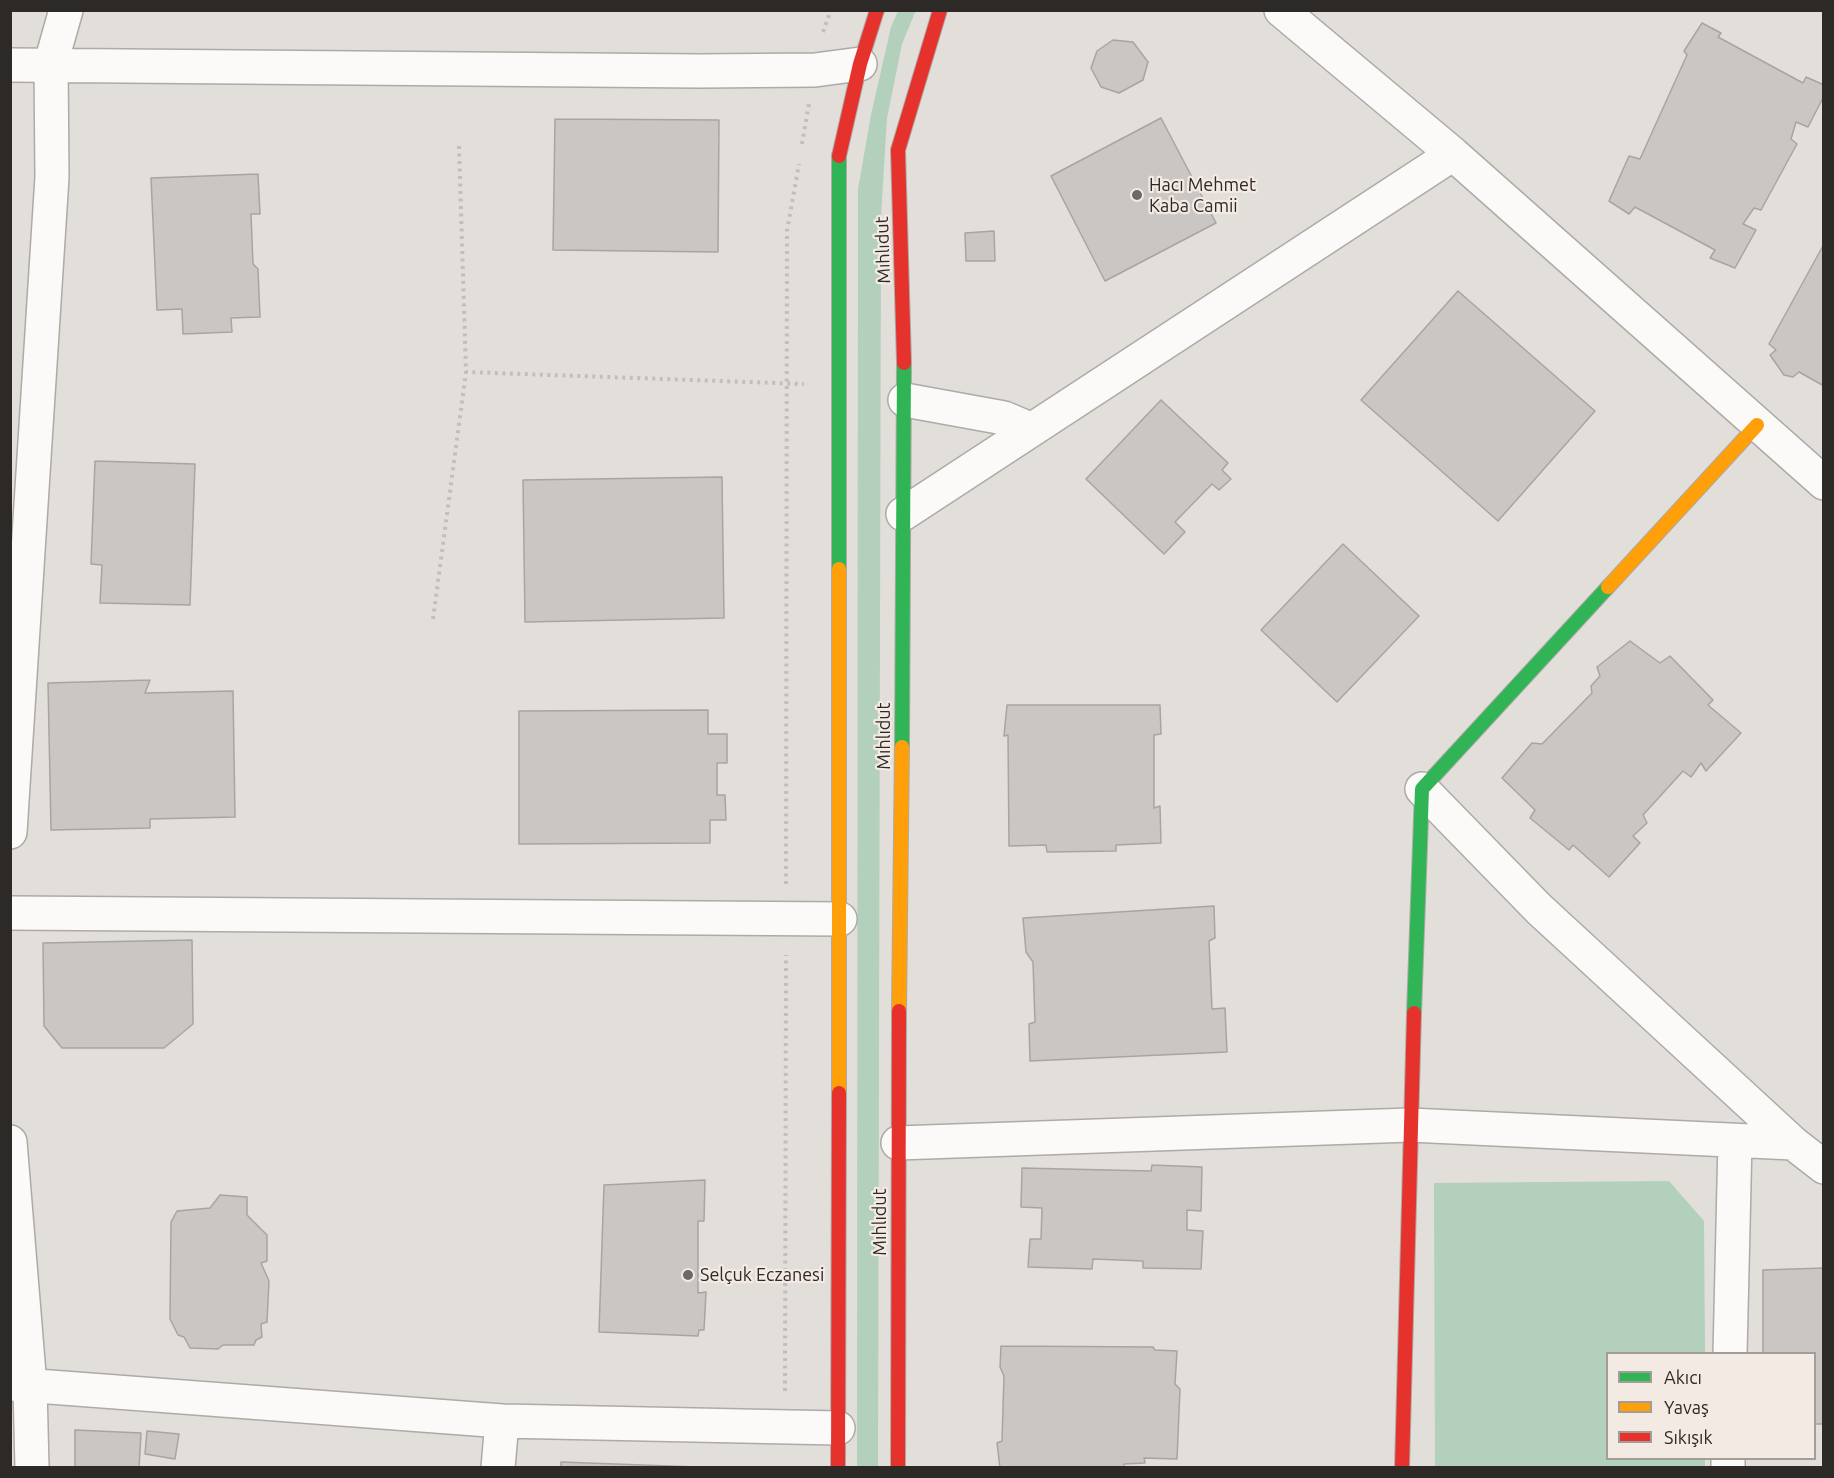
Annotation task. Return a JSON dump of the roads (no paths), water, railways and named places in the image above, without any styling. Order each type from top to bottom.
[{"type":"main road","points":[[838,1467],[840,919],[837,164],[860,64],[877,10]]},
{"type":"main road","name":"Mıhlıdut","points":[[898,1467],[898,1143],[905,400],[898,150],[940,10]]},
{"type":"main road","points":[[1402,1467],[1410,1125],[1422,789],[1757,425]]},
{"type":"street","points":[[10,831],[52,177],[51,63],[66,10]]},
{"type":"street","points":[[1281,10],[1453,154],[1824,483]]},
{"type":"street","points":[[10,65],[51,63],[237,67],[815,70],[860,64]]},
{"type":"street","points":[[903,514],[1453,154]]},
{"type":"street","points":[[905,400],[1004,418],[1030,429]]},
{"type":"street","points":[[1422,789],[1539,909],[1793,1143],[1824,1167]]},
{"type":"street","points":[[10,913],[840,919]]},
{"type":"street","points":[[898,1143],[1410,1125],[1793,1143]]},
{"type":"street","points":[[1730,1352],[1735,1141]]},
{"type":"street","points":[[10,1142],[20,1385],[32,1467]]},
{"type":"street","points":[[20,1385],[502,1421],[784,1425],[838,1428]]},
{"type":"street","points":[[498,1467],[502,1421]]},
{"type":"place","name":"Hacı Mehmet Kaba Camii","points":[[1137,195]]},
{"type":"place","name":"Selçuk Eczanesi","points":[[688,1275]]}]
